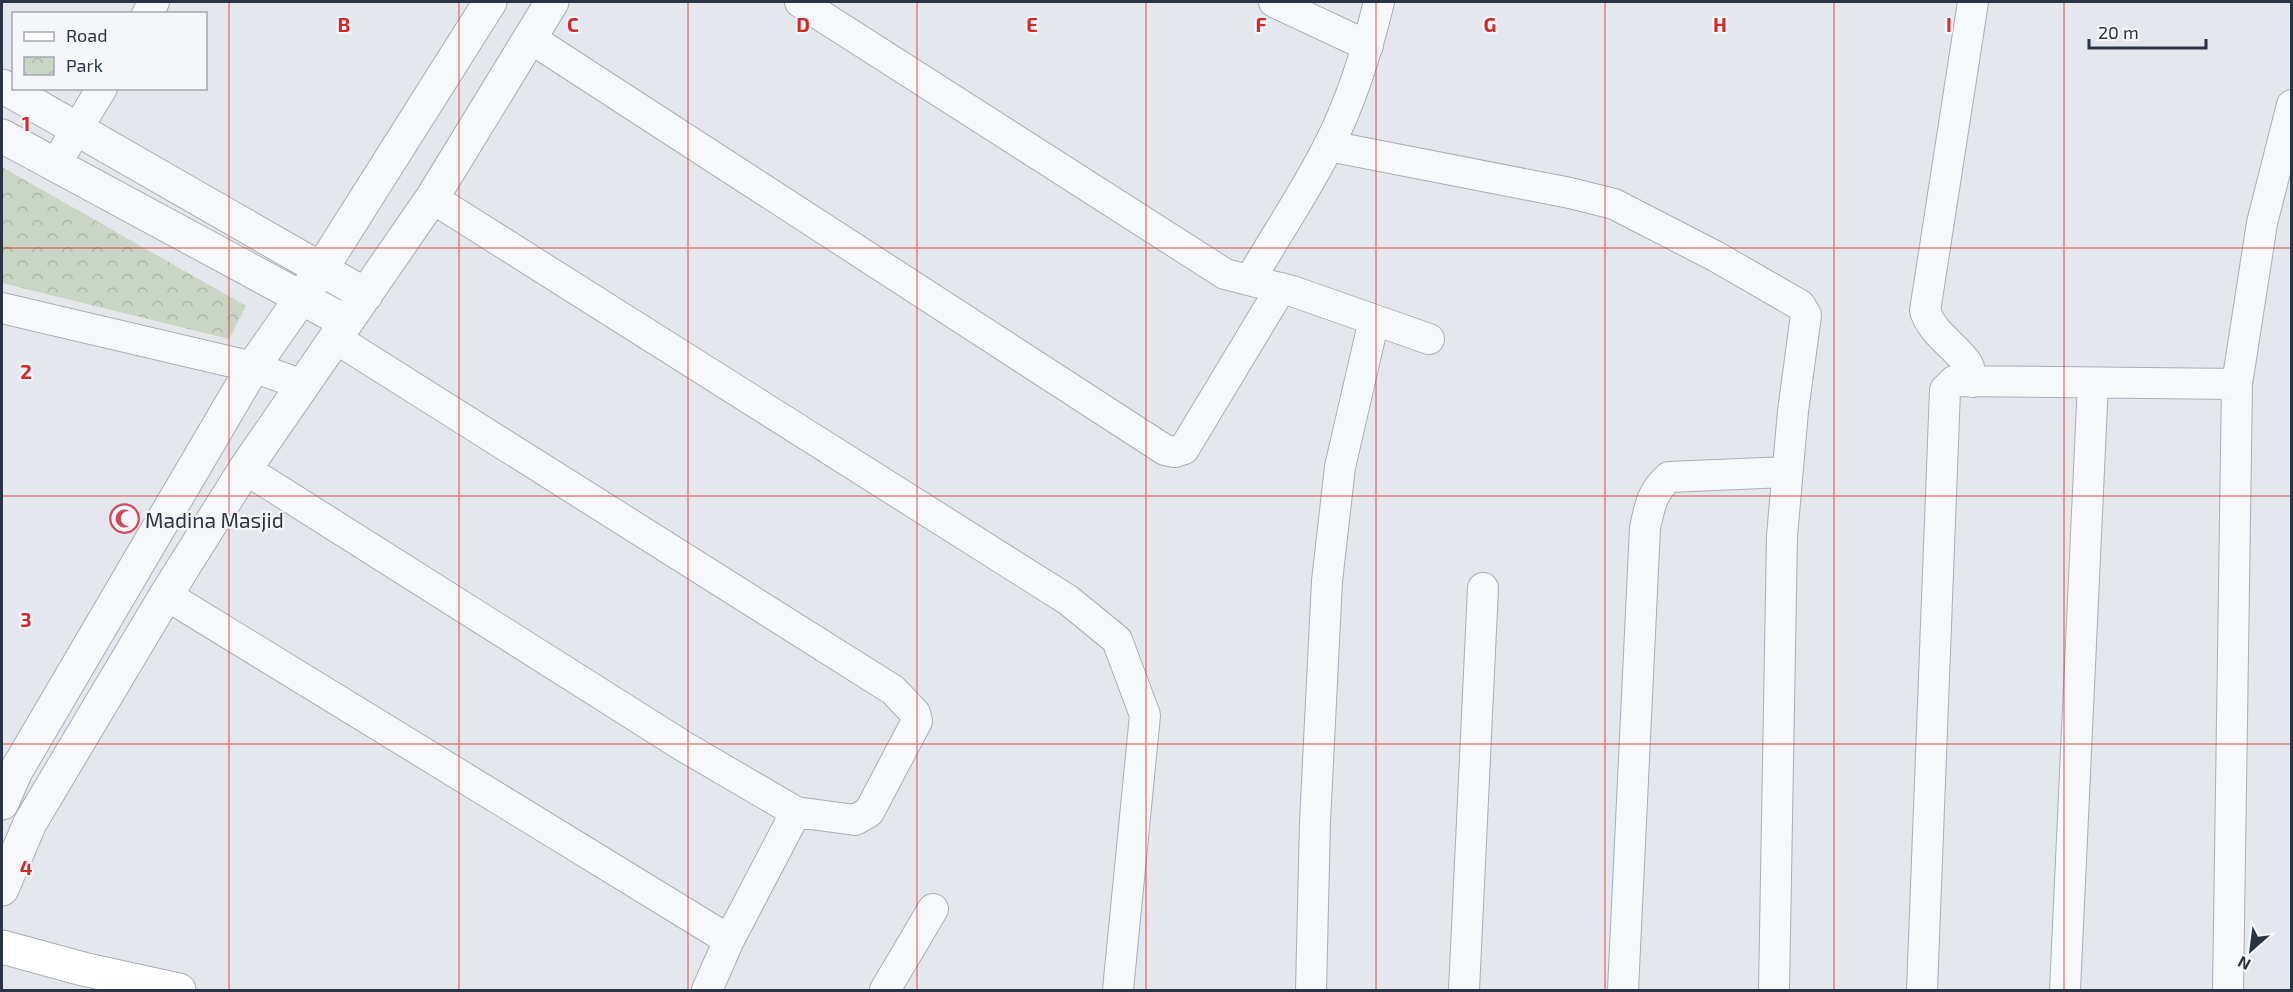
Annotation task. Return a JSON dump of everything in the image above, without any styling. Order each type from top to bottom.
[{"type":"main road","points":[[2,947],[83,969],[179,990]]},
{"type":"street","points":[[2,803],[22,761],[253,367],[322,268],[490,2]]},
{"type":"street","points":[[2,889],[30,823],[166,595],[245,469],[432,198],[552,2]]},
{"type":"street","points":[[800,2],[1225,274],[1281,288],[1428,339]]},
{"type":"street","points":[[1274,2],[1368,46]]},
{"type":"street","points":[[1250,280],[1329,146],[1352,92],[1368,46],[1379,2]]},
{"type":"street","points":[[1973,2],[1925,310],[1937,334],[1968,365],[1973,382]]},
{"type":"street","points":[[530,38],[1165,450],[1175,452],[1184,449],[1281,288]]},
{"type":"street","points":[[2,86],[366,295]]},
{"type":"street","points":[[55,165],[101,90]]},
{"type":"street","points":[[2228,990],[2237,384],[2262,223],[2292,105]]},
{"type":"street","points":[[2,136],[300,297],[340,330],[893,690],[915,713],[918,721],[869,812],[855,820],[796,812],[683,746],[245,469]]},
{"type":"street","points":[[1329,146],[1570,193],[1614,204],[1705,251],[1800,305],[1806,315],[1787,472],[1782,536],[1774,990]]},
{"type":"street","points":[[432,198],[1068,600],[1117,640],[1145,715],[1118,990]]},
{"type":"street","points":[[2,308],[253,367],[303,385]]},
{"type":"street","points":[[1311,990],[1315,822],[1327,581],[1340,467],[1374,320]]},
{"type":"street","points":[[1922,990],[1945,390],[1954,381],[2237,384]]},
{"type":"street","points":[[2065,990],[2093,383]]},
{"type":"street","points":[[1623,990],[1645,528],[1651,500],[1658,487],[1669,477],[1787,472]]},
{"type":"street","points":[[1464,990],[1483,588]]},
{"type":"street","points":[[166,595],[729,940]]},
{"type":"street","points":[[707,990],[729,940],[796,812]]},
{"type":"street","points":[[885,990],[933,909]]},
{"type":"green space","points":[[2,167],[246,306],[229,339],[2,283]]},
{"type":"place","name":"Madina Masjid","points":[[124,519]]}]
